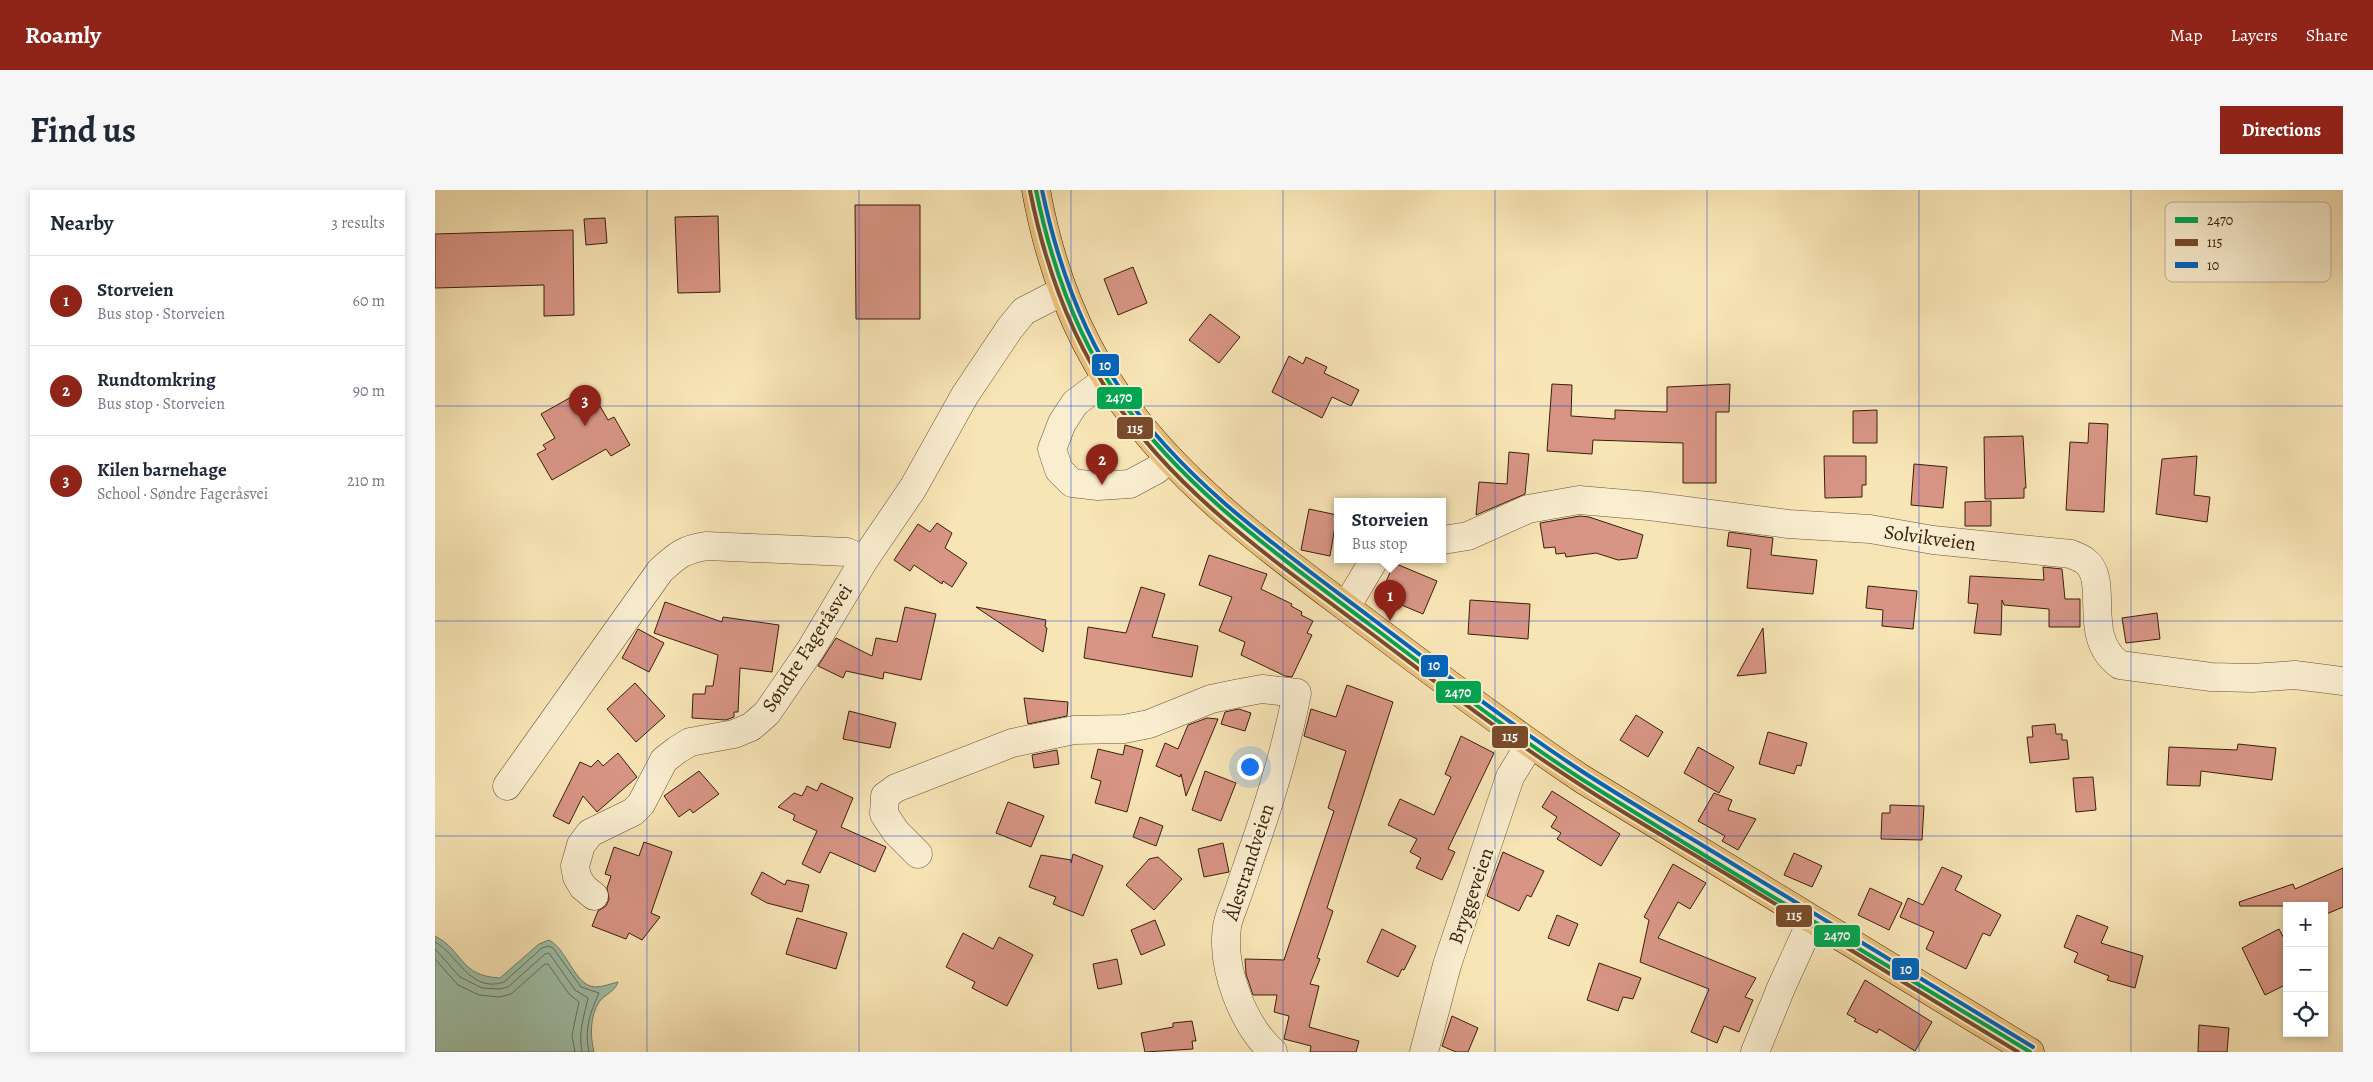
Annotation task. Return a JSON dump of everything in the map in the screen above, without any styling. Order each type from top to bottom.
[{"type":"main road","points":[[1036,190],[1049,247],[1063,291],[1079,327],[1107,379],[1135,420],[1169,458],[1228,514],[1346,607],[1530,744],[1639,814],[2030,1052]]},
{"type":"street","name":"Søndre Fageråsvei","points":[[593,896],[583,888],[577,877],[575,866],[581,845],[590,833],[633,812],[641,804],[664,760],[677,750],[690,742],[734,734],[751,727],[767,713],[811,649],[864,560],[913,488],[965,395],[1010,328],[1024,311],[1063,291]]},
{"type":"street","points":[[1107,379],[1075,403],[1062,423],[1052,449],[1059,470],[1072,483],[1098,486],[1129,484],[1156,470],[1169,458]]},
{"type":"street","name":"Solvikveien","points":[[1446,540],[1468,536],[1528,509],[1579,500],[1649,506],[1788,524],[1870,529],[1933,540],[2071,554],[2086,561],[2093,572],[2098,628],[2102,645],[2110,658],[2120,665],[2211,677],[2252,678],[2295,675],[2343,681]]},
{"type":"street","name":"Søndre Fageråsvei","points":[[507,786],[660,571],[675,557],[690,549],[707,546],[847,552],[864,560]]},
{"type":"street","points":[[1346,607],[1372,563]]},
{"type":"street","name":"Ålestrandveien","points":[[918,854],[896,832],[884,814],[885,796],[896,788],[983,756],[1012,743],[1074,730],[1125,729],[1149,724],[1211,699],[1262,689],[1297,693],[1290,729],[1265,814],[1227,926],[1226,952],[1233,984],[1246,1015],[1262,1042],[1273,1052]]},
{"type":"street","name":"Bryggeveien","points":[[1424,1052],[1447,965],[1510,777],[1530,744]]},
{"type":"street","points":[[1755,1052],[1781,988],[1813,920]]},
{"type":"water","points":[[435,936],[452,949],[469,968],[487,976],[500,978],[539,944],[549,940],[561,951],[576,974],[588,985],[598,987],[618,982],[615,988],[601,999],[594,1013],[591,1033],[594,1052],[435,1052]]},
{"type":"building","points":[[855,205],[920,205],[920,319],[856,319]]},
{"type":"building","points":[[718,216],[720,292],[678,293],[675,217]]},
{"type":"building","points":[[605,218],[607,243],[586,245],[584,219]]},
{"type":"building","points":[[573,230],[574,315],[544,316],[544,285],[435,288],[435,234]]},
{"type":"building","points":[[1133,267],[1147,303],[1118,315],[1104,279]]},
{"type":"building","points":[[1210,314],[1240,337],[1219,363],[1189,340]]},
{"type":"building","points":[[1289,356],[1303,364],[1306,357],[1327,367],[1324,373],[1359,390],[1351,406],[1332,397],[1322,418],[1272,392]]},
{"type":"building","points":[[1552,384],[1572,385],[1571,416],[1615,419],[1615,410],[1667,412],[1667,387],[1730,384],[1729,412],[1716,412],[1716,483],[1683,483],[1683,443],[1593,440],[1592,454],[1547,451]]},
{"type":"building","points":[[589,387],[608,420],[614,417],[630,445],[611,456],[606,449],[552,480],[537,454],[546,449],[543,445],[555,438],[541,414]]},
{"type":"building","points":[[1877,410],[1877,443],[1853,443],[1853,411]]},
{"type":"building","points":[[2089,423],[2108,424],[2104,512],[2066,510],[2070,442],[2088,443]]},
{"type":"building","points":[[2023,436],[2026,488],[2024,488],[2024,498],[1985,499],[1984,437]]},
{"type":"building","points":[[1509,452],[1529,454],[1525,494],[1476,515],[1479,482],[1507,484]]},
{"type":"building","points":[[1824,456],[1866,456],[1866,485],[1862,485],[1862,497],[1825,498]]},
{"type":"building","points":[[2197,456],[2194,495],[2210,497],[2207,522],[2156,514],[2162,459]]},
{"type":"building","points":[[1914,464],[1947,467],[1943,508],[1911,505]]},
{"type":"building","points":[[1991,501],[1991,526],[1965,526],[1965,502]]},
{"type":"building","points":[[1309,509],[1334,514],[1334,533],[1330,556],[1301,550]]},
{"type":"building","points":[[1580,516],[1589,517],[1643,535],[1637,558],[1618,560],[1596,553],[1566,557],[1565,553],[1556,554],[1555,547],[1544,548],[1540,523]]},
{"type":"building","points":[[937,523],[952,533],[945,548],[967,563],[952,587],[943,581],[942,584],[914,565],[910,571],[894,560],[918,524],[930,532]]},
{"type":"building","points":[[1729,532],[1773,538],[1771,555],[1817,560],[1813,594],[1747,588],[1751,549],[1727,546]]},
{"type":"building","points":[[1209,555],[1267,574],[1261,589],[1292,604],[1291,606],[1302,612],[1301,615],[1313,621],[1307,633],[1312,635],[1292,677],[1285,676],[1241,655],[1245,642],[1219,631],[1232,597],[1199,585]]},
{"type":"building","points":[[1394,563],[1437,581],[1423,614],[1380,596]]},
{"type":"building","points":[[2043,567],[2062,569],[2065,599],[2080,599],[2080,627],[2049,627],[2049,609],[2004,605],[2002,600],[2001,635],[1974,633],[1978,604],[1968,603],[1970,576],[2044,580]]},
{"type":"building","points":[[1868,586],[1917,591],[1913,629],[1882,626],[1883,610],[1866,608]]},
{"type":"building","points":[[1141,587],[1165,594],[1152,637],[1198,646],[1192,677],[1084,658],[1088,627],[1126,633]]},
{"type":"building","points":[[1470,600],[1530,604],[1528,639],[1468,634]]},
{"type":"building","points":[[665,602],[722,622],[723,617],[779,625],[772,672],[740,668],[738,712],[734,712],[734,717],[726,720],[692,718],[693,694],[705,694],[706,686],[713,686],[718,655],[654,633]]},
{"type":"building","points":[[905,607],[936,614],[921,680],[884,672],[883,679],[846,671],[843,678],[818,666],[836,638],[872,656],[876,638],[897,642]]},
{"type":"building","points":[[976,607],[1046,620],[1045,627],[1047,628],[1043,652]]},
{"type":"building","points":[[2157,613],[2160,639],[2126,643],[2122,618]]},
{"type":"building","points":[[1763,628],[1766,673],[1737,676]]},
{"type":"building","points":[[638,629],[664,643],[649,672],[622,658]]},
{"type":"building","points":[[635,683],[665,716],[636,742],[607,709]]},
{"type":"building","points":[[1347,685],[1393,702],[1327,908],[1333,911],[1317,958],[1320,959],[1310,984],[1319,986],[1309,1027],[1359,1041],[1356,1052],[1310,1052],[1311,1046],[1284,1039],[1289,1016],[1274,1012],[1277,995],[1253,995],[1246,974],[1245,959],[1284,960],[1334,811],[1328,808],[1346,751],[1304,736],[1311,709],[1336,717]]},
{"type":"building","points":[[1024,698],[1068,702],[1067,716],[1028,724]]},
{"type":"building","points":[[1239,709],[1251,713],[1245,731],[1221,724],[1225,712]]},
{"type":"building","points":[[849,711],[896,723],[890,748],[843,739]]},
{"type":"building","points":[[1636,715],[1663,732],[1648,757],[1620,740]]},
{"type":"building","points":[[1207,718],[1218,719],[1186,796],[1181,774],[1180,777],[1156,766],[1165,743],[1178,749],[1188,725]]},
{"type":"building","points":[[2055,724],[2056,734],[2062,734],[2062,740],[2067,740],[2069,759],[2030,763],[2027,737],[2033,737],[2032,726]]},
{"type":"building","points":[[1768,732],[1807,743],[1801,766],[1797,765],[1794,774],[1759,764]]},
{"type":"building","points":[[1461,736],[1494,753],[1448,849],[1455,852],[1442,880],[1416,868],[1421,858],[1410,852],[1417,839],[1388,825],[1400,799],[1434,815],[1451,777],[1445,774]]},
{"type":"building","points":[[2238,744],[2276,748],[2272,780],[2201,771],[2200,786],[2167,785],[2169,747],[2237,750]]},
{"type":"building","points":[[1125,745],[1143,750],[1127,812],[1095,803],[1101,781],[1091,778],[1098,749],[1123,755]]},
{"type":"building","points":[[1698,747],[1734,767],[1719,793],[1684,773]]},
{"type":"building","points":[[1057,750],[1059,764],[1034,768],[1032,755]]},
{"type":"building","points":[[618,753],[637,777],[597,812],[583,796],[569,824],[553,816],[580,762],[591,767],[598,760],[603,766]]},
{"type":"building","points":[[699,771],[719,794],[693,813],[690,809],[679,817],[664,796]]},
{"type":"building","points":[[1205,771],[1236,783],[1221,821],[1192,810]]},
{"type":"building","points":[[2093,777],[2096,810],[2076,812],[2073,778]]},
{"type":"building","points":[[821,783],[853,798],[841,827],[886,847],[875,872],[830,852],[820,873],[802,864],[817,831],[793,820],[795,815],[778,807],[794,793],[802,796],[807,786],[817,791]]},
{"type":"building","points":[[1552,791],[1620,834],[1601,866],[1557,839],[1561,833],[1551,827],[1557,817],[1542,807]]},
{"type":"building","points":[[1714,793],[1732,800],[1728,810],[1756,819],[1738,850],[1722,841],[1725,836],[1698,821]]},
{"type":"building","points":[[1008,802],[1044,816],[1031,847],[996,833]]},
{"type":"building","points":[[1890,805],[1924,806],[1922,840],[1881,839],[1882,813],[1890,813]]},
{"type":"building","points":[[1140,817],[1163,826],[1156,846],[1133,837]]},
{"type":"building","points":[[644,842],[672,852],[651,913],[660,917],[642,940],[629,933],[626,939],[592,926],[598,911],[606,906],[609,899],[607,888],[611,876],[605,874],[614,847],[639,856]]},
{"type":"building","points":[[1223,843],[1229,872],[1204,877],[1198,849]]},
{"type":"building","points":[[1503,852],[1544,871],[1531,897],[1527,895],[1519,911],[1487,896]]},
{"type":"building","points":[[1794,853],[1822,866],[1812,887],[1784,875]]},
{"type":"building","points":[[1073,854],[1103,866],[1083,916],[1053,904],[1056,897],[1029,887],[1041,855],[1071,860],[1071,863]]},
{"type":"building","points":[[1158,857],[1182,879],[1154,910],[1126,885],[1149,859]]},
{"type":"building","points":[[1673,864],[1706,883],[1690,909],[1678,902],[1658,938],[1756,978],[1745,997],[1753,1000],[1739,1032],[1724,1026],[1717,1043],[1691,1032],[1709,989],[1640,962],[1649,920],[1644,917]]},
{"type":"building","points":[[1942,867],[1962,876],[1955,890],[2001,915],[1990,936],[1983,933],[1966,969],[1926,949],[1934,932],[1900,917],[1908,898],[1923,905]]},
{"type":"building","points":[[2343,868],[2343,907],[2328,913],[2328,902],[2283,902],[2283,906],[2240,906],[2239,902],[2293,884],[2295,889]]},
{"type":"building","points":[[762,872],[785,885],[787,880],[809,885],[802,912],[767,903],[751,894]]},
{"type":"building","points":[[1870,888],[1902,903],[1889,930],[1858,915]]},
{"type":"building","points":[[1557,915],[1578,924],[1569,946],[1548,938]]},
{"type":"building","points":[[2077,915],[2108,927],[2101,943],[2143,956],[2135,988],[2107,980],[2109,976],[2074,962],[2078,953],[2064,947]]},
{"type":"building","points":[[797,918],[847,933],[836,969],[786,954]]},
{"type":"building","points":[[1155,920],[1165,945],[1141,955],[1131,930]]},
{"type":"building","points":[[1382,929],[1416,946],[1404,970],[1402,969],[1398,977],[1367,962]]},
{"type":"building","points":[[2279,929],[2283,936],[2283,986],[2265,995],[2242,948]]},
{"type":"building","points":[[963,933],[993,949],[999,937],[1033,955],[1007,1006],[972,988],[975,982],[946,967]]},
{"type":"building","points":[[1117,959],[1122,984],[1098,989],[1093,964]]},
{"type":"building","points":[[1599,963],[1641,978],[1633,999],[1623,997],[1618,1011],[1587,1000]]},
{"type":"building","points":[[1865,980],[1932,1022],[1915,1051],[1879,1029],[1877,1033],[1854,1021],[1856,1019],[1847,1014]]},
{"type":"building","points":[[1452,1016],[1478,1028],[1468,1052],[1456,1052],[1442,1046]]},
{"type":"building","points":[[1192,1021],[1196,1041],[1192,1041],[1193,1049],[1145,1052],[1141,1033],[1173,1027],[1173,1023]]},
{"type":"building","points":[[2199,1025],[2229,1028],[2227,1052],[2198,1052]]},
{"type":"transit line","name":"2470","points":[[1036,190],[1057,271],[1077,324],[1103,373],[1145,431],[1203,492],[1235,520],[1301,573],[1501,724],[1555,762],[1694,849],[2030,1052]]},
{"type":"transit line","name":"10","points":[[1042,190],[1055,243],[1072,294],[1093,343],[1106,367],[1146,424],[1204,485],[1236,513],[1449,677],[1583,772],[2033,1047]]},
{"type":"transit line","name":"115","points":[[1030,191],[1051,272],[1071,324],[1097,373],[1137,431],[1194,493],[1226,521],[1292,574],[1468,706],[1551,765],[1633,818],[2018,1052]]},
{"type":"place","name":"Kilen barnehage","points":[[585,426]]},
{"type":"place","name":"Rundtomkring","points":[[1102,485]]},
{"type":"place","name":"Storveien","points":[[1390,621]]}]
